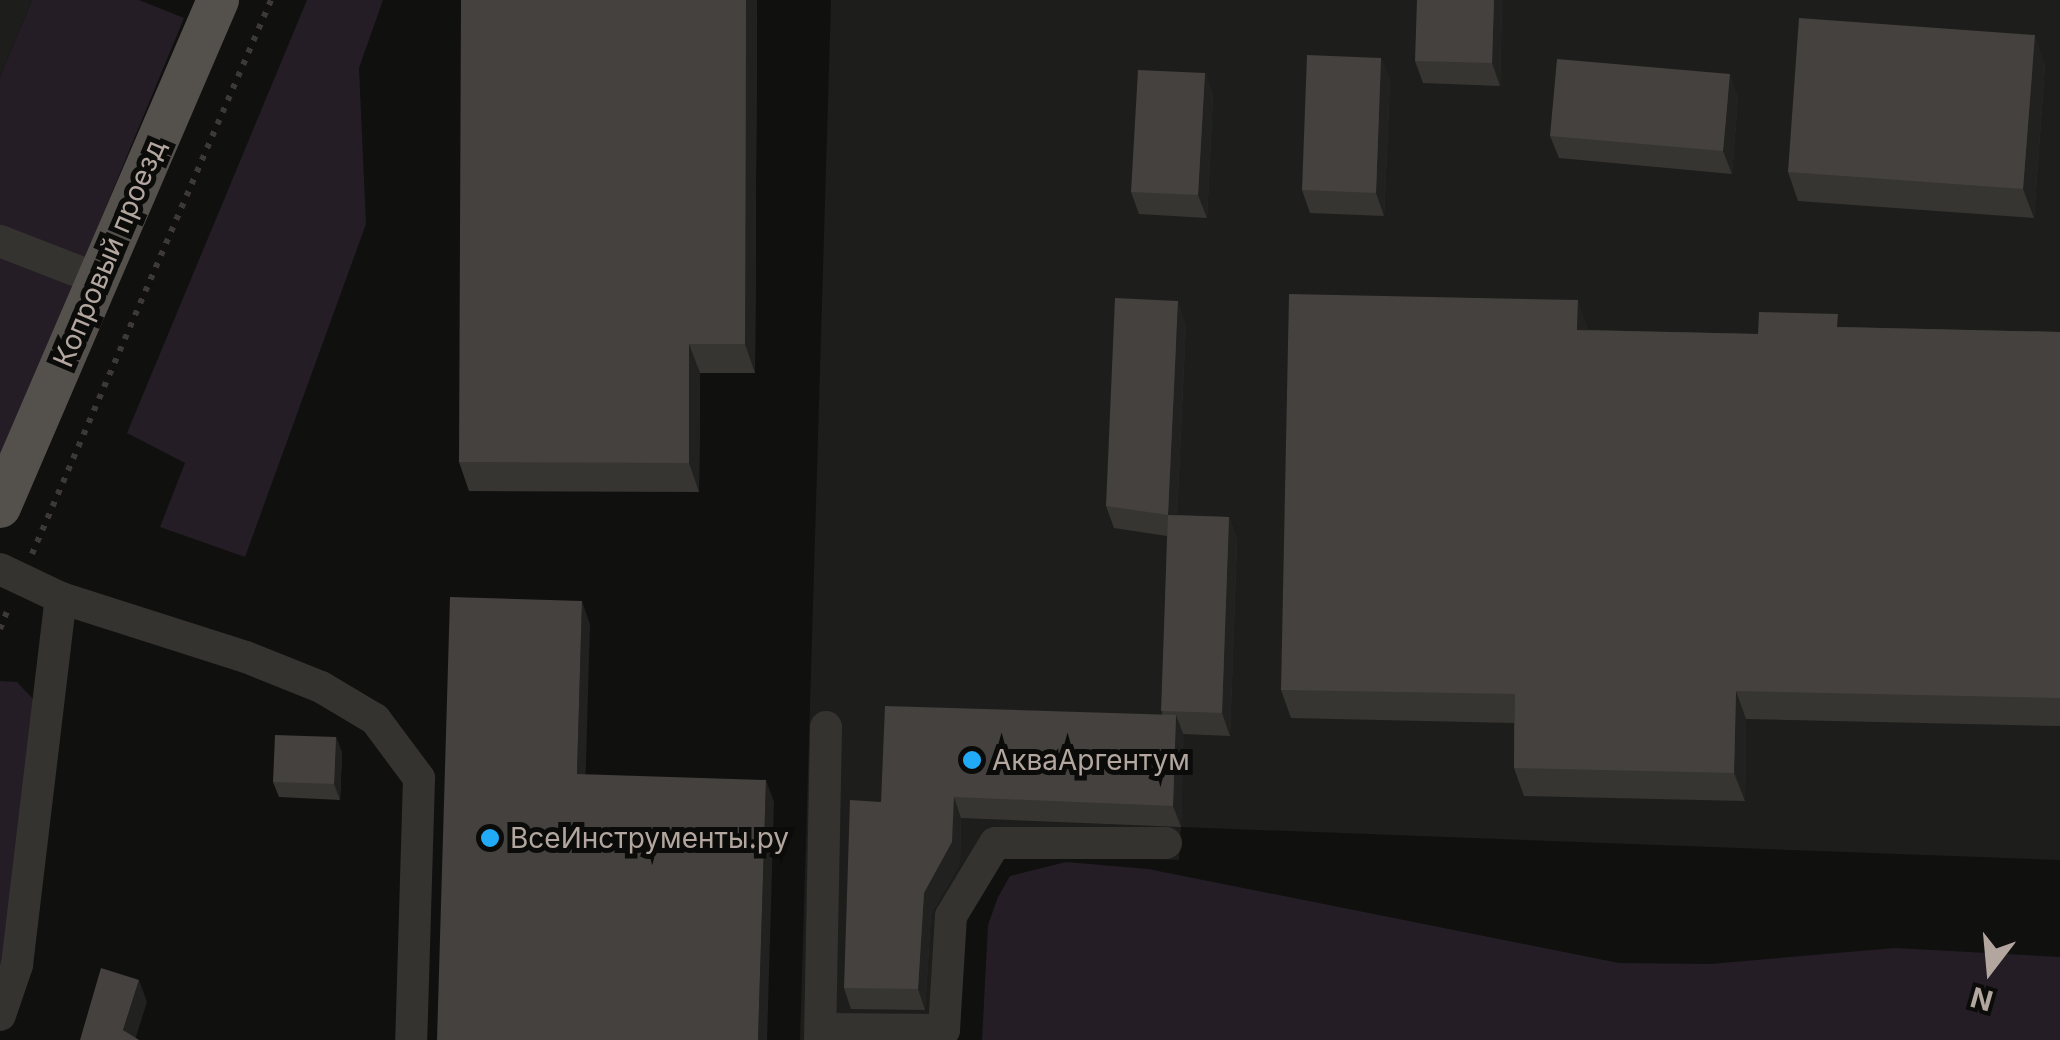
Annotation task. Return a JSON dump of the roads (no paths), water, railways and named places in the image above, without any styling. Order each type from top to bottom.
[{"type":"main road","name":"Копровый проезд","points":[[0,507],[218,0]]},
{"type":"lane","points":[[0,241],[98,279]]},
{"type":"lane","points":[[11,574],[61,598],[246,657],[322,688],[375,720],[420,778],[411,1040]]},
{"type":"lane","points":[[0,1015],[18,965],[61,598]]},
{"type":"lane","points":[[826,727],[820,1034],[944,1030],[951,916],[995,843],[1166,843]]},
{"type":"place","name":"АкваАргентум","points":[[972,760]]},
{"type":"place","name":"ВсеИнструменты.ру","points":[[490,838]]}]
